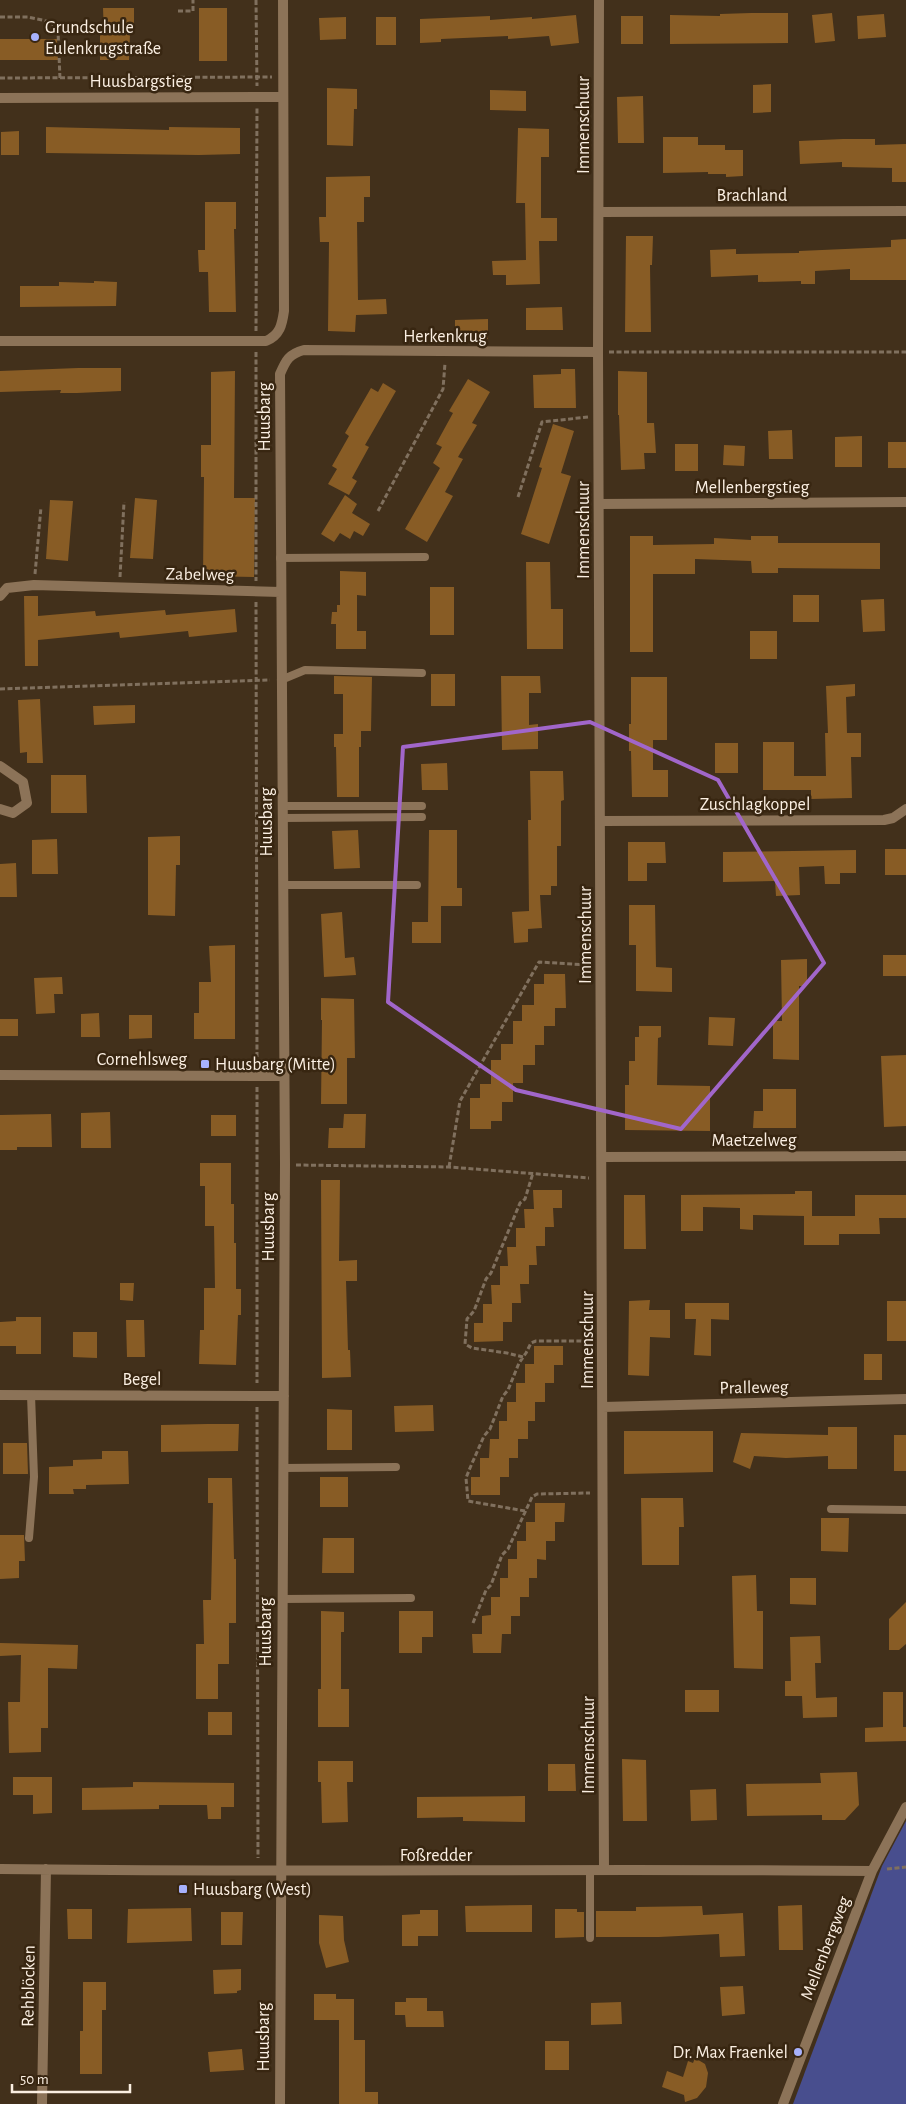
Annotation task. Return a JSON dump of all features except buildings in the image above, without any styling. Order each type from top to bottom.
[{"type":"street","points":[[0,341],[266,341],[274,337],[282,327],[284,311],[283,0]]},
{"type":"street","name":"Immenschuur","points":[[599,0],[598,416],[604,1493],[604,1870]]},
{"type":"street","name":"Huusbargstieg","points":[[0,98],[282,96]]},
{"type":"street","name":"Brachland","points":[[599,212],[906,211]]},
{"type":"street","name":"Herkenkrug","points":[[292,354],[304,350],[598,352]]},
{"type":"street","name":"Huusbarg","points":[[280,2104],[285,1164],[280,374],[287,359],[292,354]]},
{"type":"street","name":"Mellenbergstieg","points":[[599,504],[906,502]]},
{"type":"street","name":"Zabelweg","points":[[0,596],[8,588],[34,585],[280,592]]},
{"type":"street","points":[[0,766],[23,782],[27,803],[13,814],[0,809]]},
{"type":"street","name":"Zuschlagkoppel","points":[[600,821],[884,820],[905,813]]},
{"type":"street","name":"Cornehlsweg","points":[[0,1075],[284,1076]]},
{"type":"street","name":"Maetzelweg","points":[[602,1157],[906,1156]]},
{"type":"street","name":"Begel","points":[[0,1395],[284,1396]]},
{"type":"street","name":"Pralleweg","points":[[603,1407],[906,1399]]},
{"type":"street","name":"Mellenbergweg","points":[[783,2104],[872,1871],[906,1807]]},
{"type":"street","name":"Foßredder","points":[[0,1869],[258,1872],[872,1871]]},
{"type":"street","name":"Rehblöcken","points":[[42,2104],[46,1869]]},
{"type":"lane","points":[[280,558],[425,557]]},
{"type":"lane","points":[[281,680],[305,670],[422,672]]},
{"type":"lane","points":[[282,806],[422,806]]},
{"type":"lane","points":[[282,818],[422,817]]},
{"type":"lane","points":[[283,885],[417,885]]},
{"type":"lane","points":[[29,1538],[34,1477],[31,1395]]},
{"type":"lane","points":[[283,1468],[396,1467]]},
{"type":"lane","points":[[831,1509],[906,1510]]},
{"type":"lane","points":[[282,1599],[411,1598]]},
{"type":"lane","points":[[590,1870],[590,1938]]},
{"type":"path","points":[[178,11],[193,11],[193,0]]},
{"type":"path","points":[[256,0],[258,1872]]},
{"type":"path","points":[[0,17],[28,18],[51,22],[58,31],[60,79]]},
{"type":"path","points":[[0,78],[282,78]]},
{"type":"path","points":[[378,511],[443,389],[446,352]]},
{"type":"path","points":[[598,352],[906,352]]},
{"type":"path","points":[[518,497],[542,422],[598,416]]},
{"type":"path","points":[[119,588],[124,502]]},
{"type":"path","points":[[34,585],[41,507]]},
{"type":"path","points":[[0,688],[281,680]]},
{"type":"path","points":[[449,1167],[460,1101],[539,962],[601,966]]},
{"type":"path","points":[[285,1164],[449,1167],[602,1179]]},
{"type":"path","points":[[523,1357],[507,1352],[472,1348],[465,1344],[465,1338],[467,1320],[474,1312],[486,1279],[491,1273],[520,1203],[525,1199],[533,1174]]},
{"type":"path","points":[[526,1511],[468,1501],[466,1478],[484,1436],[490,1429],[503,1396],[508,1390],[531,1343],[534,1341],[603,1341]]},
{"type":"path","points":[[473,1623],[486,1590],[491,1585],[502,1555],[508,1549],[532,1497],[537,1494],[604,1493]]},
{"type":"highlighted area","points":[[590,722],[718,780],[824,963],[681,1129],[516,1090],[388,1002],[403,747]]},
{"type":"shaded area","points":[[906,1821],[906,2104],[793,2104],[882,1866]]},
{"type":"place","name":"Grundschule Eulenkrugstraße","points":[[35,37]]},
{"type":"place","name":"Huusbarg (Mitte)","points":[[205,1064]]},
{"type":"place","name":"Huusbarg (West)","points":[[183,1889]]},
{"type":"place","name":"Dr. Max Fraenkel","points":[[798,2052]]}]
